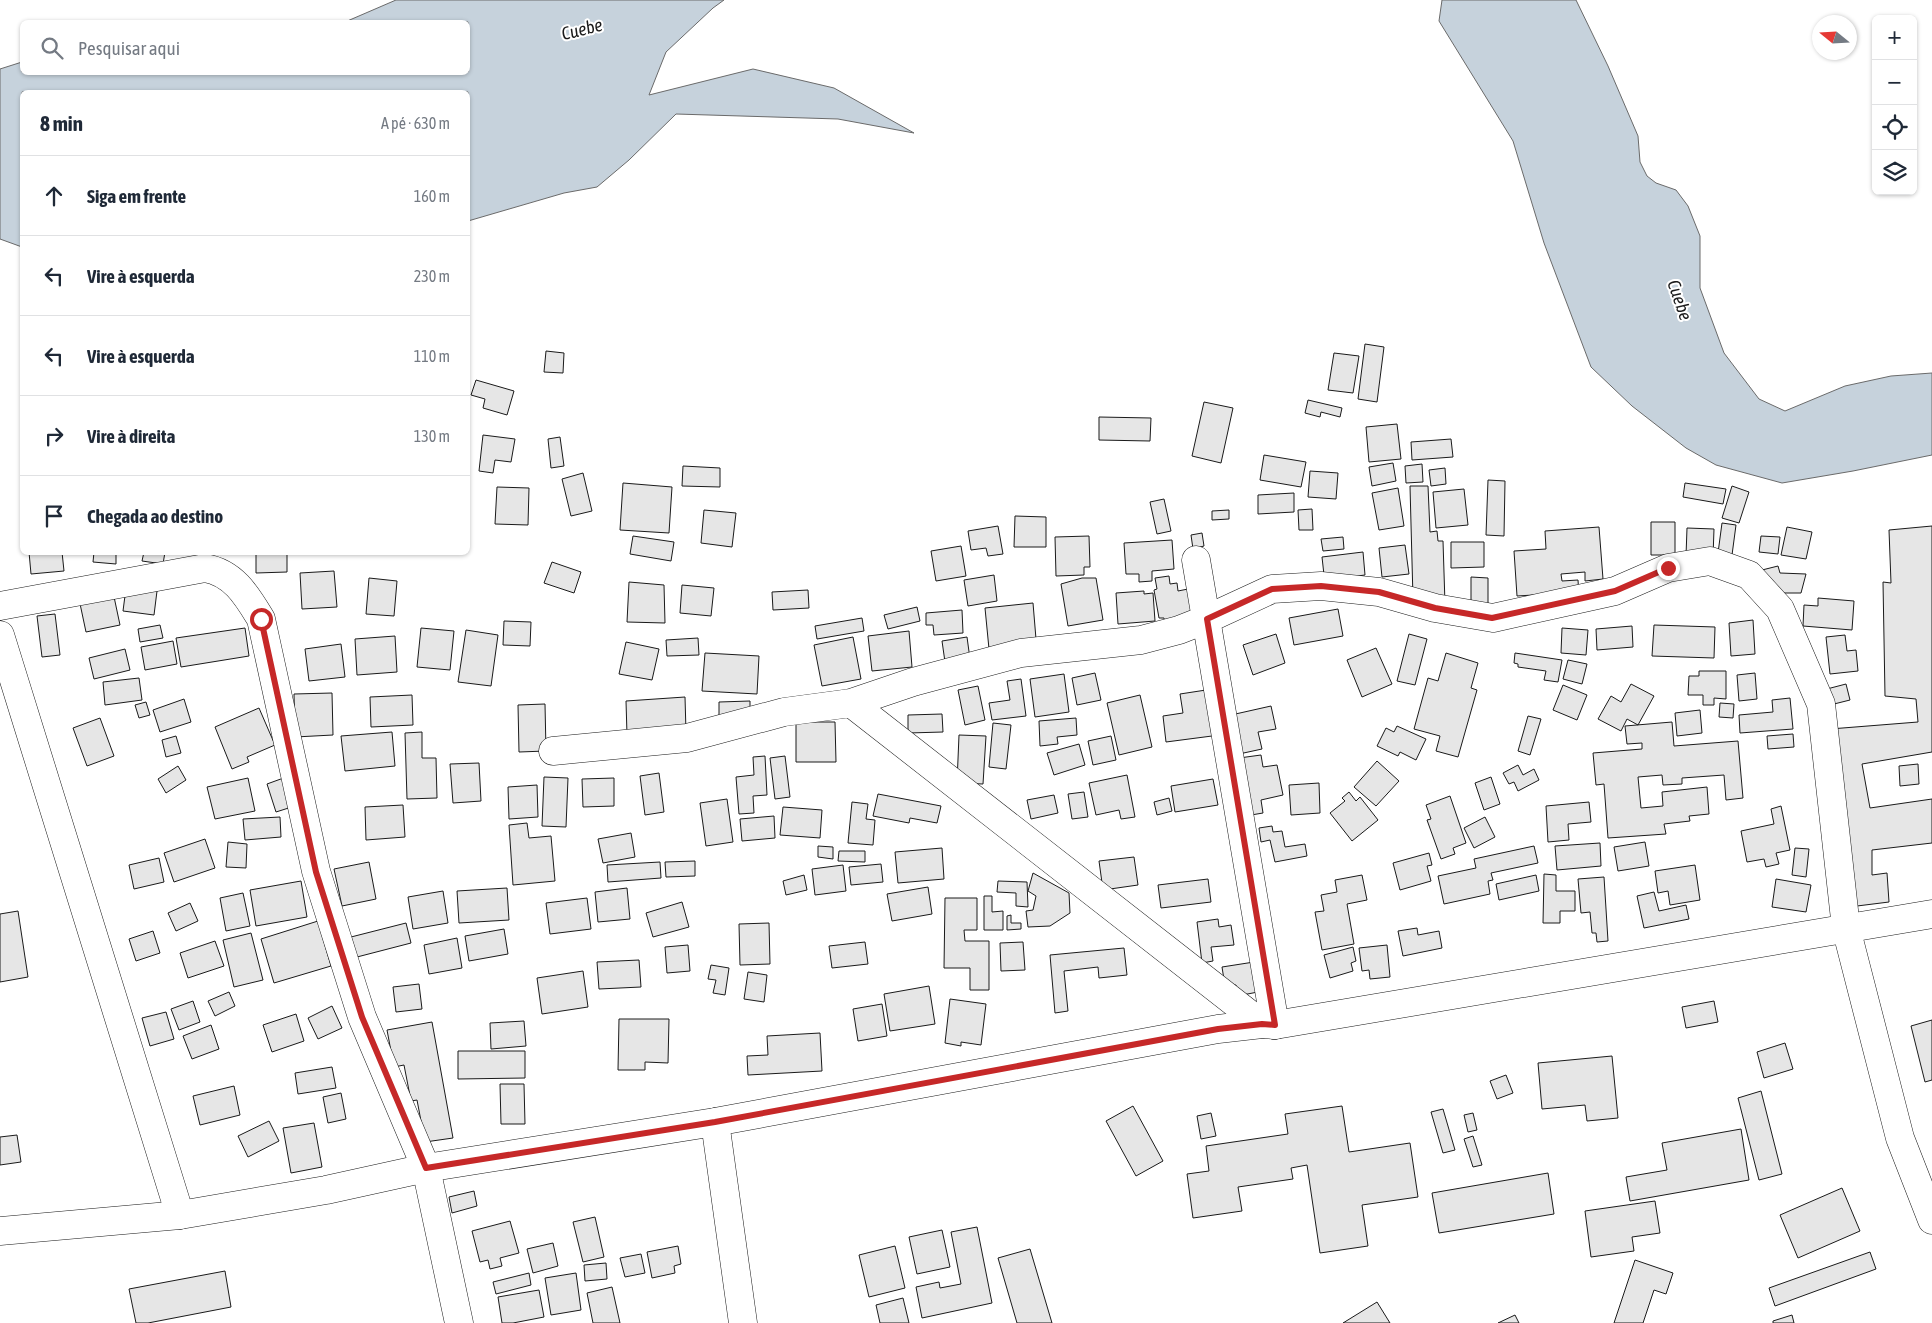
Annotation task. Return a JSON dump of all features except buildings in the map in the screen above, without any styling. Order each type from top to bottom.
[{"type":"street","points":[[1196,560],[1207,619],[1269,1025]]},
{"type":"street","points":[[553,751],[687,738],[784,712],[851,703],[913,682],[1021,653],[1141,640],[1179,630],[1272,589],[1321,586],[1379,592],[1435,608],[1492,618],[1615,591],[1668,568],[1710,561],[1750,575],[1780,609],[1821,704],[1846,928],[1900,1138],[1932,1220]]},
{"type":"street","points":[[0,606],[205,568],[225,575],[246,593],[261,619],[316,872],[362,1017],[426,1168],[458,1323]]},
{"type":"street","points":[[0,635],[180,1214]]},
{"type":"street","points":[[851,703],[1269,1025]]},
{"type":"street","points":[[0,1231],[180,1214],[326,1190],[426,1168],[715,1122],[1218,1029],[1269,1025],[1932,914]]},
{"type":"street","points":[[715,1122],[743,1323]]},
{"type":"water","name":"Cuebe","points":[[396,0],[724,0],[666,52],[649,95],[753,69],[834,88],[914,133],[838,119],[676,114],[629,160],[597,187],[564,193],[470,220],[470,90],[20,90],[20,246],[0,239],[0,69],[20,63],[20,75],[470,75],[470,20],[350,20]]},
{"type":"water","name":"Cuebe","points":[[1442,0],[1576,0],[1608,66],[1638,136],[1640,162],[1647,176],[1656,183],[1676,190],[1688,206],[1700,236],[1700,288],[1724,353],[1759,399],[1785,411],[1845,386],[1891,376],[1932,373],[1932,455],[1782,483],[1716,465],[1686,448],[1632,406],[1591,367],[1544,243],[1513,141],[1439,21]]},
{"type":"route","points":[[261,619],[316,872],[362,1017],[426,1168],[715,1122],[1218,1029],[1262,1024],[1275,1025],[1207,619],[1272,589],[1321,586],[1379,592],[1435,608],[1492,618],[1615,591],[1668,568]]}]
